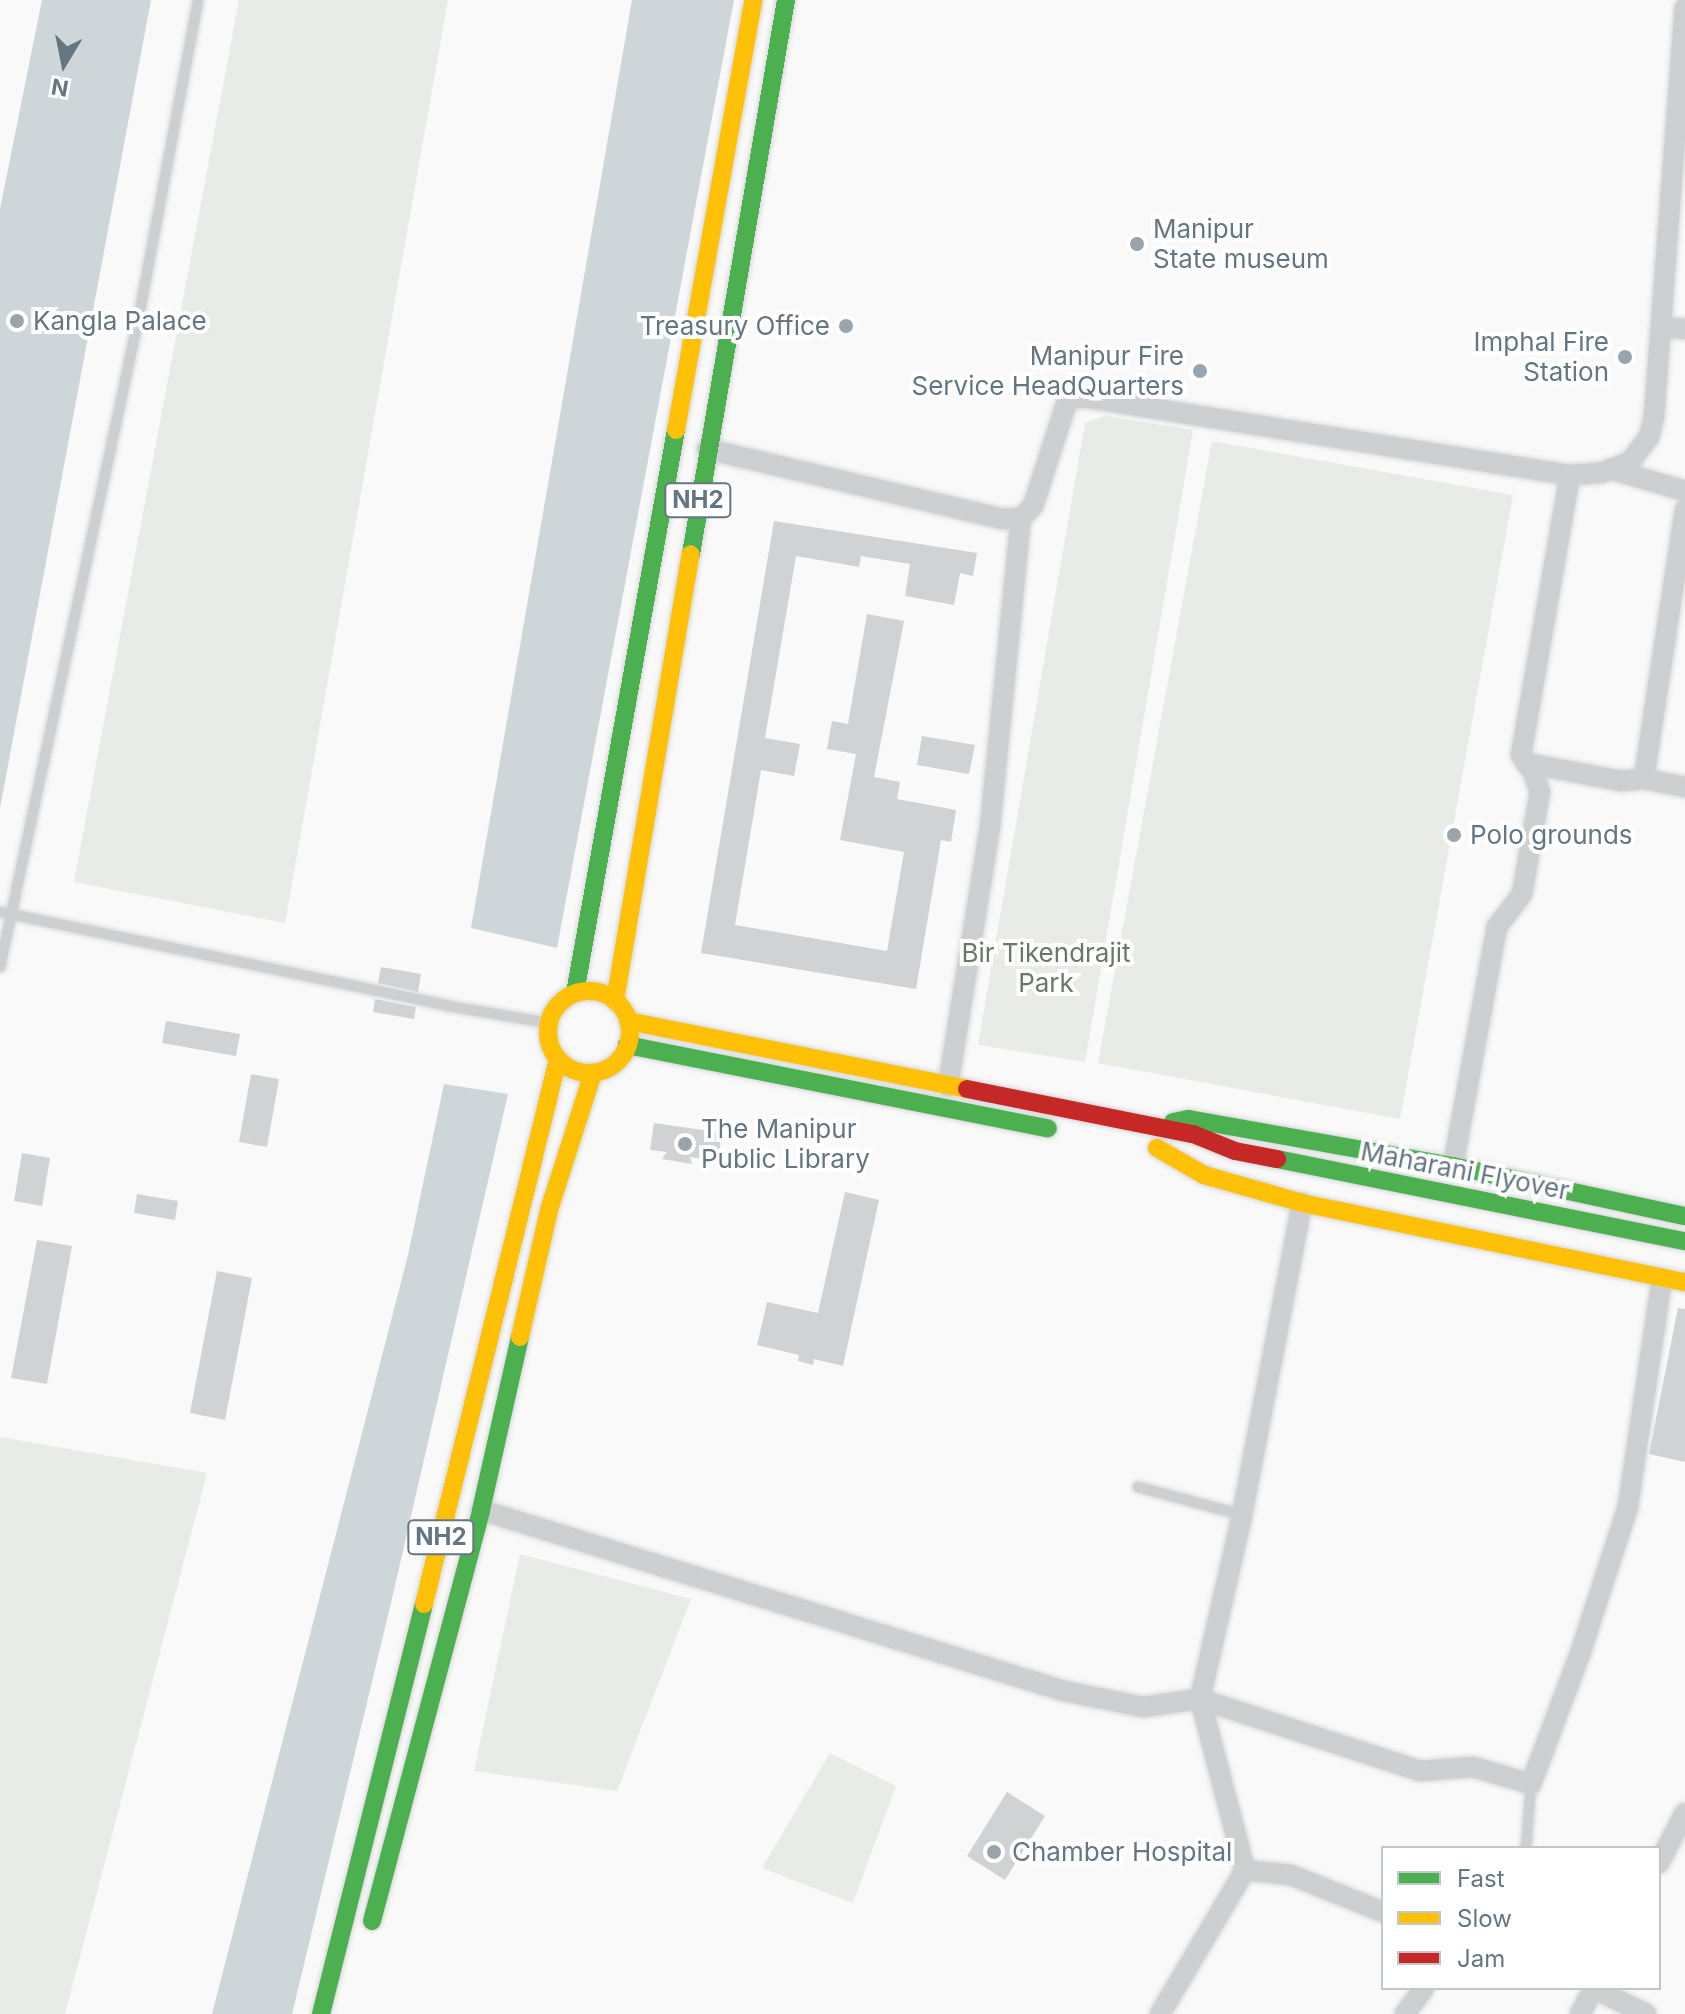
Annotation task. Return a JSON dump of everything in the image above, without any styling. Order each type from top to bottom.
[{"type":"main road","name":"NH2","points":[[575,993],[753,0]]},
{"type":"main road","name":"NH2","points":[[615,1001],[786,0]]},
{"type":"main road","points":[[548,1023],[563,1000],[575,993],[603,993],[615,1001],[628,1021],[627,1045],[614,1064],[593,1073],[568,1067],[558,1059]]},
{"type":"main road","name":"Maharani Flyover","points":[[628,1021],[1153,1126],[1223,1149],[1685,1241]]},
{"type":"main road","name":"NH2","points":[[321,2014],[499,1307],[558,1059],[548,1036],[548,1023]]},
{"type":"main road","points":[[627,1045],[1066,1132]]},
{"type":"main road","points":[[803,1081],[808,1057]]},
{"type":"main road","name":"NH2","points":[[367,1941],[481,1510],[549,1210],[593,1073]]},
{"type":"main road","points":[[1153,1126],[1189,1119],[1453,1166],[1685,1216]]},
{"type":"main road","name":"Maharani Flyover","points":[[1223,1149],[1149,1147],[1204,1175],[1302,1203]]},
{"type":"main road","points":[[1302,1203],[1685,1282]]},
{"type":"street","points":[[948,1086],[990,827],[1021,518],[1033,506],[1068,398],[1088,398],[1570,475],[1610,469],[1630,462],[1649,437],[1661,327],[1685,8]]},
{"type":"street","points":[[1661,327],[1685,329]]},
{"type":"street","points":[[707,449],[1002,519],[1021,518]]},
{"type":"street","points":[[1610,469],[1685,491]]},
{"type":"street","points":[[1453,1166],[1497,927],[1522,894],[1540,792],[1521,755],[1570,475]]},
{"type":"street","points":[[1644,779],[1685,510]]},
{"type":"street","points":[[1526,763],[1621,781],[1644,779],[1685,787]]},
{"type":"street","points":[[1160,2014],[1245,1870],[1200,1699],[1242,1515],[1302,1203]]},
{"type":"street","points":[[481,1510],[1064,1691],[1143,1707],[1200,1699],[1420,1771],[1473,1767],[1531,1784],[1581,1651],[1628,1506],[1662,1279]]},
{"type":"street","points":[[1661,1859],[1685,1813]]},
{"type":"street","points":[[1245,1870],[1291,1875],[1381,1911]]},
{"type":"street","points":[[1405,2014],[1423,1990]]},
{"type":"street","points":[[1580,2014],[1592,1990]]},
{"type":"street","points":[[1597,1990],[1646,2014]]},
{"type":"lane","points":[[0,967],[5,913],[139,316],[198,0]]},
{"type":"lane","points":[[5,913],[448,1006],[548,1023]]},
{"type":"lane","points":[[1138,1487],[1242,1515]]},
{"type":"lane","points":[[1526,1846],[1531,1784]]},
{"type":"green space","points":[[239,0],[448,0],[285,923],[74,882]]},
{"type":"green space","name":"Bir Tikendrajit Park","points":[[1105,416],[1193,430],[1085,1062],[978,1045],[1085,423]]},
{"type":"green space","points":[[1212,441],[1513,495],[1400,1119],[1098,1063]]},
{"type":"green space","points":[[0,1437],[207,1473],[65,2014],[0,2014]]},
{"type":"green space","points":[[520,1554],[691,1599],[617,1791],[474,1771]]},
{"type":"green space","points":[[830,1753],[896,1786],[853,1903],[762,1868]]},
{"type":"shaded area","points":[[42,0],[151,0],[0,808],[0,209]]},
{"type":"shaded area","points":[[632,0],[734,0],[557,948],[471,928]]},
{"type":"shaded area","points":[[444,1084],[508,1094],[391,1603],[292,2014],[212,2014],[408,1255]]},
{"type":"building","points":[[774,521],[977,553],[973,576],[960,573],[954,605],[905,596],[910,564],[861,556],[859,567],[796,556],[765,738],[800,744],[794,776],[761,770],[735,925],[887,951],[904,852],[840,840],[856,754],[827,749],[832,721],[848,724],[867,614],[904,621],[874,777],[900,782],[897,799],[956,810],[951,842],[941,840],[916,989],[701,953]]},
{"type":"building","points":[[922,736],[975,745],[969,774],[917,765]]},
{"type":"building","points":[[381,967],[421,974],[418,992],[378,983]]},
{"type":"building","points":[[375,999],[416,1007],[414,1019],[373,1012]]},
{"type":"building","points":[[166,1021],[240,1034],[236,1056],[162,1043]]},
{"type":"building","points":[[251,1074],[279,1079],[267,1147],[239,1142]]},
{"type":"building","name":"The Manipur Public Library","points":[[654,1123],[717,1132],[716,1138],[721,1139],[718,1161],[690,1157],[692,1164],[662,1159],[667,1152],[650,1150]]},
{"type":"building","points":[[22,1153],[50,1158],[42,1206],[14,1201]]},
{"type":"building","points":[[845,1192],[879,1200],[843,1366],[814,1359],[813,1365],[798,1361],[799,1355],[757,1345],[767,1302],[818,1313]]},
{"type":"building","points":[[137,1194],[178,1201],[175,1220],[134,1213]]},
{"type":"building","points":[[37,1240],[72,1246],[47,1384],[11,1378]]},
{"type":"building","points":[[217,1271],[252,1278],[225,1420],[190,1413]]},
{"type":"building","points":[[1678,1308],[1685,1309],[1685,1462],[1649,1454]]},
{"type":"building","points":[[1007,1792],[1045,1816],[1005,1880],[967,1856]]},
{"type":"traffic: fast","points":[[691,554],[786,0]]},
{"type":"traffic: fast","points":[[575,993],[676,430]]},
{"type":"traffic: fast","points":[[627,1045],[1048,1128]]},
{"type":"traffic: fast","points":[[1173,1122],[1189,1119],[1453,1166],[1685,1216]]},
{"type":"traffic: fast","points":[[1277,1159],[1685,1241]]},
{"type":"traffic: fast","points":[[372,1921],[481,1510],[520,1337]]},
{"type":"traffic: fast","points":[[321,2014],[424,1604]]},
{"type":"traffic: slow","points":[[676,430],[753,0]]},
{"type":"traffic: slow","points":[[615,1001],[691,554]]},
{"type":"traffic: slow","points":[[589,991],[605,994],[618,1003],[627,1016],[630,1032],[627,1048],[618,1061],[605,1070],[589,1073],[573,1070],[560,1061],[551,1048],[548,1032],[551,1016],[560,1003],[573,994],[589,991]]},
{"type":"traffic: slow","points":[[628,1021],[967,1089]]},
{"type":"traffic: slow","points":[[424,1604],[558,1059]]},
{"type":"traffic: slow","points":[[520,1337],[549,1210],[593,1073]]},
{"type":"traffic: slow","points":[[1157,1148],[1204,1175],[1302,1203],[1685,1282]]},
{"type":"traffic: jam","points":[[967,1089],[1193,1134],[1235,1151],[1277,1159]]},
{"type":"place","name":"Manipur State museum","points":[[1137,244]]},
{"type":"place","name":"Kangla Palace","points":[[17,321]]},
{"type":"place","name":"Treasury Office","points":[[846,326]]},
{"type":"place","name":"Imphal Fire Station","points":[[1625,357]]},
{"type":"place","name":"Manipur Fire Service HeadQuarters","points":[[1200,371]]},
{"type":"place","name":"Polo grounds","points":[[1454,835]]},
{"type":"place","name":"The Manipur Public Library","points":[[685,1144]]},
{"type":"place","name":"Chamber Hospital","points":[[994,1852]]}]
